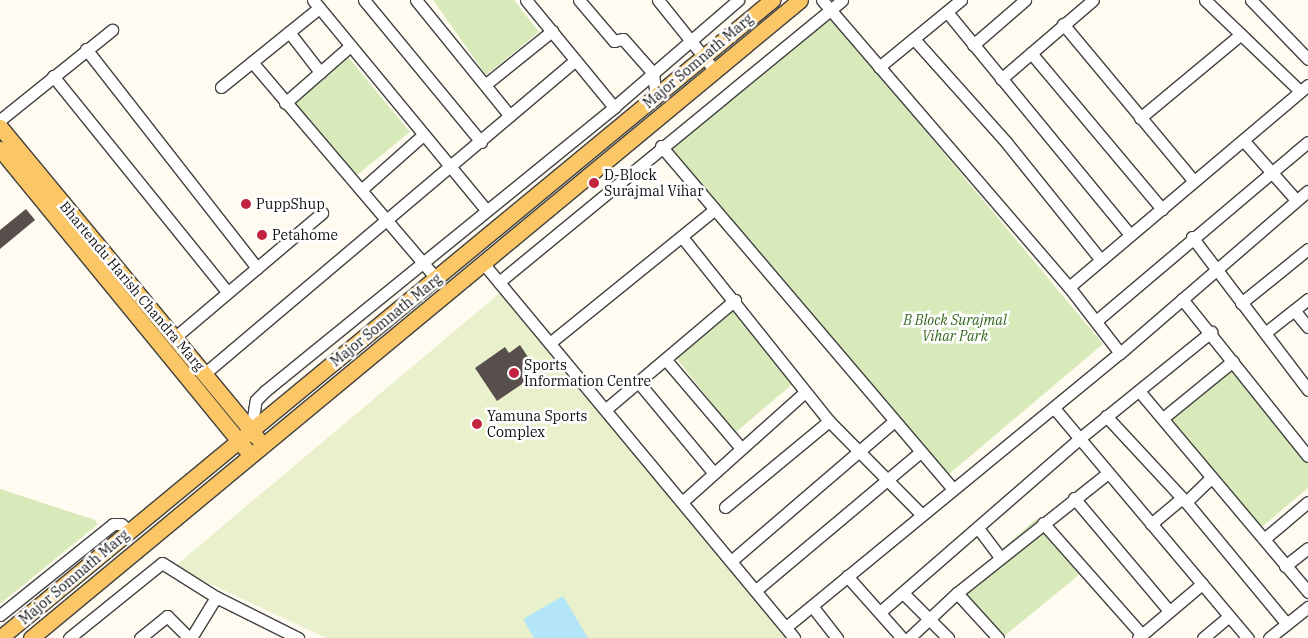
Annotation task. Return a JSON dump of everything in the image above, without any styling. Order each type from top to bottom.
[{"type":"main road","name":"Major Somnath Marg","points":[[0,638],[772,0]]},
{"type":"main road","name":"Major Somnath Marg","points":[[38,636],[250,455],[800,0]]},
{"type":"main road","name":"Bhartendu Harish Chandra Marg","points":[[0,127],[263,445]]},
{"type":"main road","name":"Bhartendu Harish Chandra Marg","points":[[0,149],[250,455]]},
{"type":"main road","points":[[415,296],[427,310]]},
{"type":"street","points":[[364,0],[481,142]]},
{"type":"street","points":[[416,0],[486,84],[510,116]]},
{"type":"street","points":[[526,0],[614,107]]},
{"type":"street","points":[[579,0],[614,42],[623,39],[653,73],[656,96]]},
{"type":"street","points":[[658,0],[715,71]]},
{"type":"street","points":[[251,430],[256,400],[265,391],[484,208],[614,107],[738,0]]},
{"type":"street","points":[[822,0],[1069,287],[1120,353]]},
{"type":"street","points":[[499,282],[661,146],[842,0]]},
{"type":"street","points":[[879,67],[961,0]]},
{"type":"street","points":[[974,45],[1025,0]]},
{"type":"street","points":[[1001,79],[1063,24],[1079,4],[1093,0]]},
{"type":"street","points":[[1069,287],[1304,88],[1205,0]]},
{"type":"street","points":[[1251,0],[1308,59]]},
{"type":"street","points":[[221,88],[289,32],[316,4],[449,168],[484,208]]},
{"type":"street","points":[[947,12],[1130,235]]},
{"type":"street","points":[[1063,24],[1194,181]]},
{"type":"street","points":[[0,120],[112,30]]},
{"type":"street","points":[[486,84],[552,31]]},
{"type":"street","points":[[289,32],[320,72]]},
{"type":"street","points":[[1140,118],[1241,34]]},
{"type":"street","points":[[914,39],[1006,142],[1100,259]]},
{"type":"street","points":[[285,103],[350,46]]},
{"type":"street","points":[[86,49],[257,268]]},
{"type":"street","points":[[1031,53],[1162,209]]},
{"type":"street","points":[[204,374],[481,142],[575,60]]},
{"type":"street","points":[[252,62],[436,278]]},
{"type":"street","points":[[53,76],[227,292]]},
{"type":"street","points":[[361,190],[423,135]]},
{"type":"street","points":[[1243,140],[1296,200]]},
{"type":"street","points":[[1096,321],[1192,237],[1308,142]]},
{"type":"street","points":[[661,146],[892,423],[952,488]]},
{"type":"street","points":[[786,627],[952,488],[1054,408],[1120,353],[1308,191]]},
{"type":"street","points":[[551,342],[714,210]]},
{"type":"street","points":[[174,338],[322,213]]},
{"type":"street","points":[[682,237],[735,300],[829,421],[889,477],[921,514]]},
{"type":"street","points":[[1192,237],[1218,268],[1218,276],[1308,390]]},
{"type":"street","points":[[1241,303],[1308,249]]},
{"type":"street","points":[[483,263],[551,342],[794,638]]},
{"type":"street","points":[[1182,299],[1211,332],[1308,456]]},
{"type":"street","points":[[1265,334],[1308,299]]},
{"type":"street","points":[[606,409],[639,384],[735,300]]},
{"type":"street","points":[[1294,310],[1308,326]]},
{"type":"street","points":[[880,612],[1106,416],[1211,332]]},
{"type":"street","points":[[666,360],[740,447]]},
{"type":"street","points":[[1163,418],[1233,361]]},
{"type":"street","points":[[639,384],[712,471]]},
{"type":"street","points":[[1139,391],[1163,418],[1210,479],[1308,592]]},
{"type":"street","points":[[682,502],[712,471],[805,392]]},
{"type":"street","points":[[1054,408],[1248,638]]},
{"type":"street","points":[[1106,416],[1184,500],[1287,624]]},
{"type":"street","points":[[725,507],[829,421]]},
{"type":"street","points":[[731,561],[892,423]]},
{"type":"street","points":[[756,590],[919,452]]},
{"type":"street","points":[[909,638],[957,592],[1108,472]]},
{"type":"street","points":[[1151,524],[1210,479]]},
{"type":"street","points":[[1074,498],[1169,611]]},
{"type":"street","points":[[1264,539],[1308,502]]},
{"type":"street","points":[[1043,523],[1140,636],[1202,584]]},
{"type":"street","points":[[0,615],[113,524],[121,524],[129,531]]},
{"type":"street","points":[[978,528],[1000,557]]},
{"type":"street","points":[[1285,566],[1308,548]]},
{"type":"street","points":[[68,638],[162,563],[216,597],[298,638]]},
{"type":"street","points":[[847,576],[902,638]]},
{"type":"street","points":[[957,592],[998,638]]},
{"type":"street","points":[[903,593],[948,638]]},
{"type":"street","points":[[140,638],[167,616],[190,638],[216,597]]},
{"type":"street","points":[[812,606],[837,638]]},
{"type":"street","points":[[1269,638],[1308,607]]},
{"type":"street","points":[[1203,638],[1229,616]]},
{"type":"green space","points":[[433,0],[514,0],[539,32],[486,75]]},
{"type":"green space","name":"B Block Surajmal Vihar Park","points":[[829,15],[1103,344],[948,475],[670,146]]},
{"type":"green space","points":[[344,52],[410,132],[352,179],[290,97]]},
{"type":"green space","name":"Yamuna Sports Complex","points":[[501,292],[787,638],[326,638],[174,567]]},
{"type":"green space","points":[[729,300],[795,382],[735,433],[671,351]]},
{"type":"green space","points":[[1232,367],[1308,463],[1308,488],[1258,530],[1168,416]]},
{"type":"green space","points":[[0,489],[95,520],[98,524],[0,604]]},
{"type":"green space","points":[[1036,519],[1080,574],[1002,638],[957,589]]},
{"type":"water","points":[[563,596],[588,638],[534,638],[523,619]]},
{"type":"building","points":[[26,209],[35,220],[0,249],[0,230]]},
{"type":"building","name":"Sports Information Centre","points":[[520,345],[534,366],[523,374],[528,380],[497,401],[475,368],[505,347],[509,353]]},
{"type":"place","name":"D-Block Surajmal Vihar","points":[[594,183]]},
{"type":"place","name":"PuppShup","points":[[246,204]]},
{"type":"place","name":"Petahome","points":[[262,235]]},
{"type":"place","name":"Sports Information Centre","points":[[514,373]]},
{"type":"place","name":"Yamuna Sports Complex","points":[[477,424]]}]
